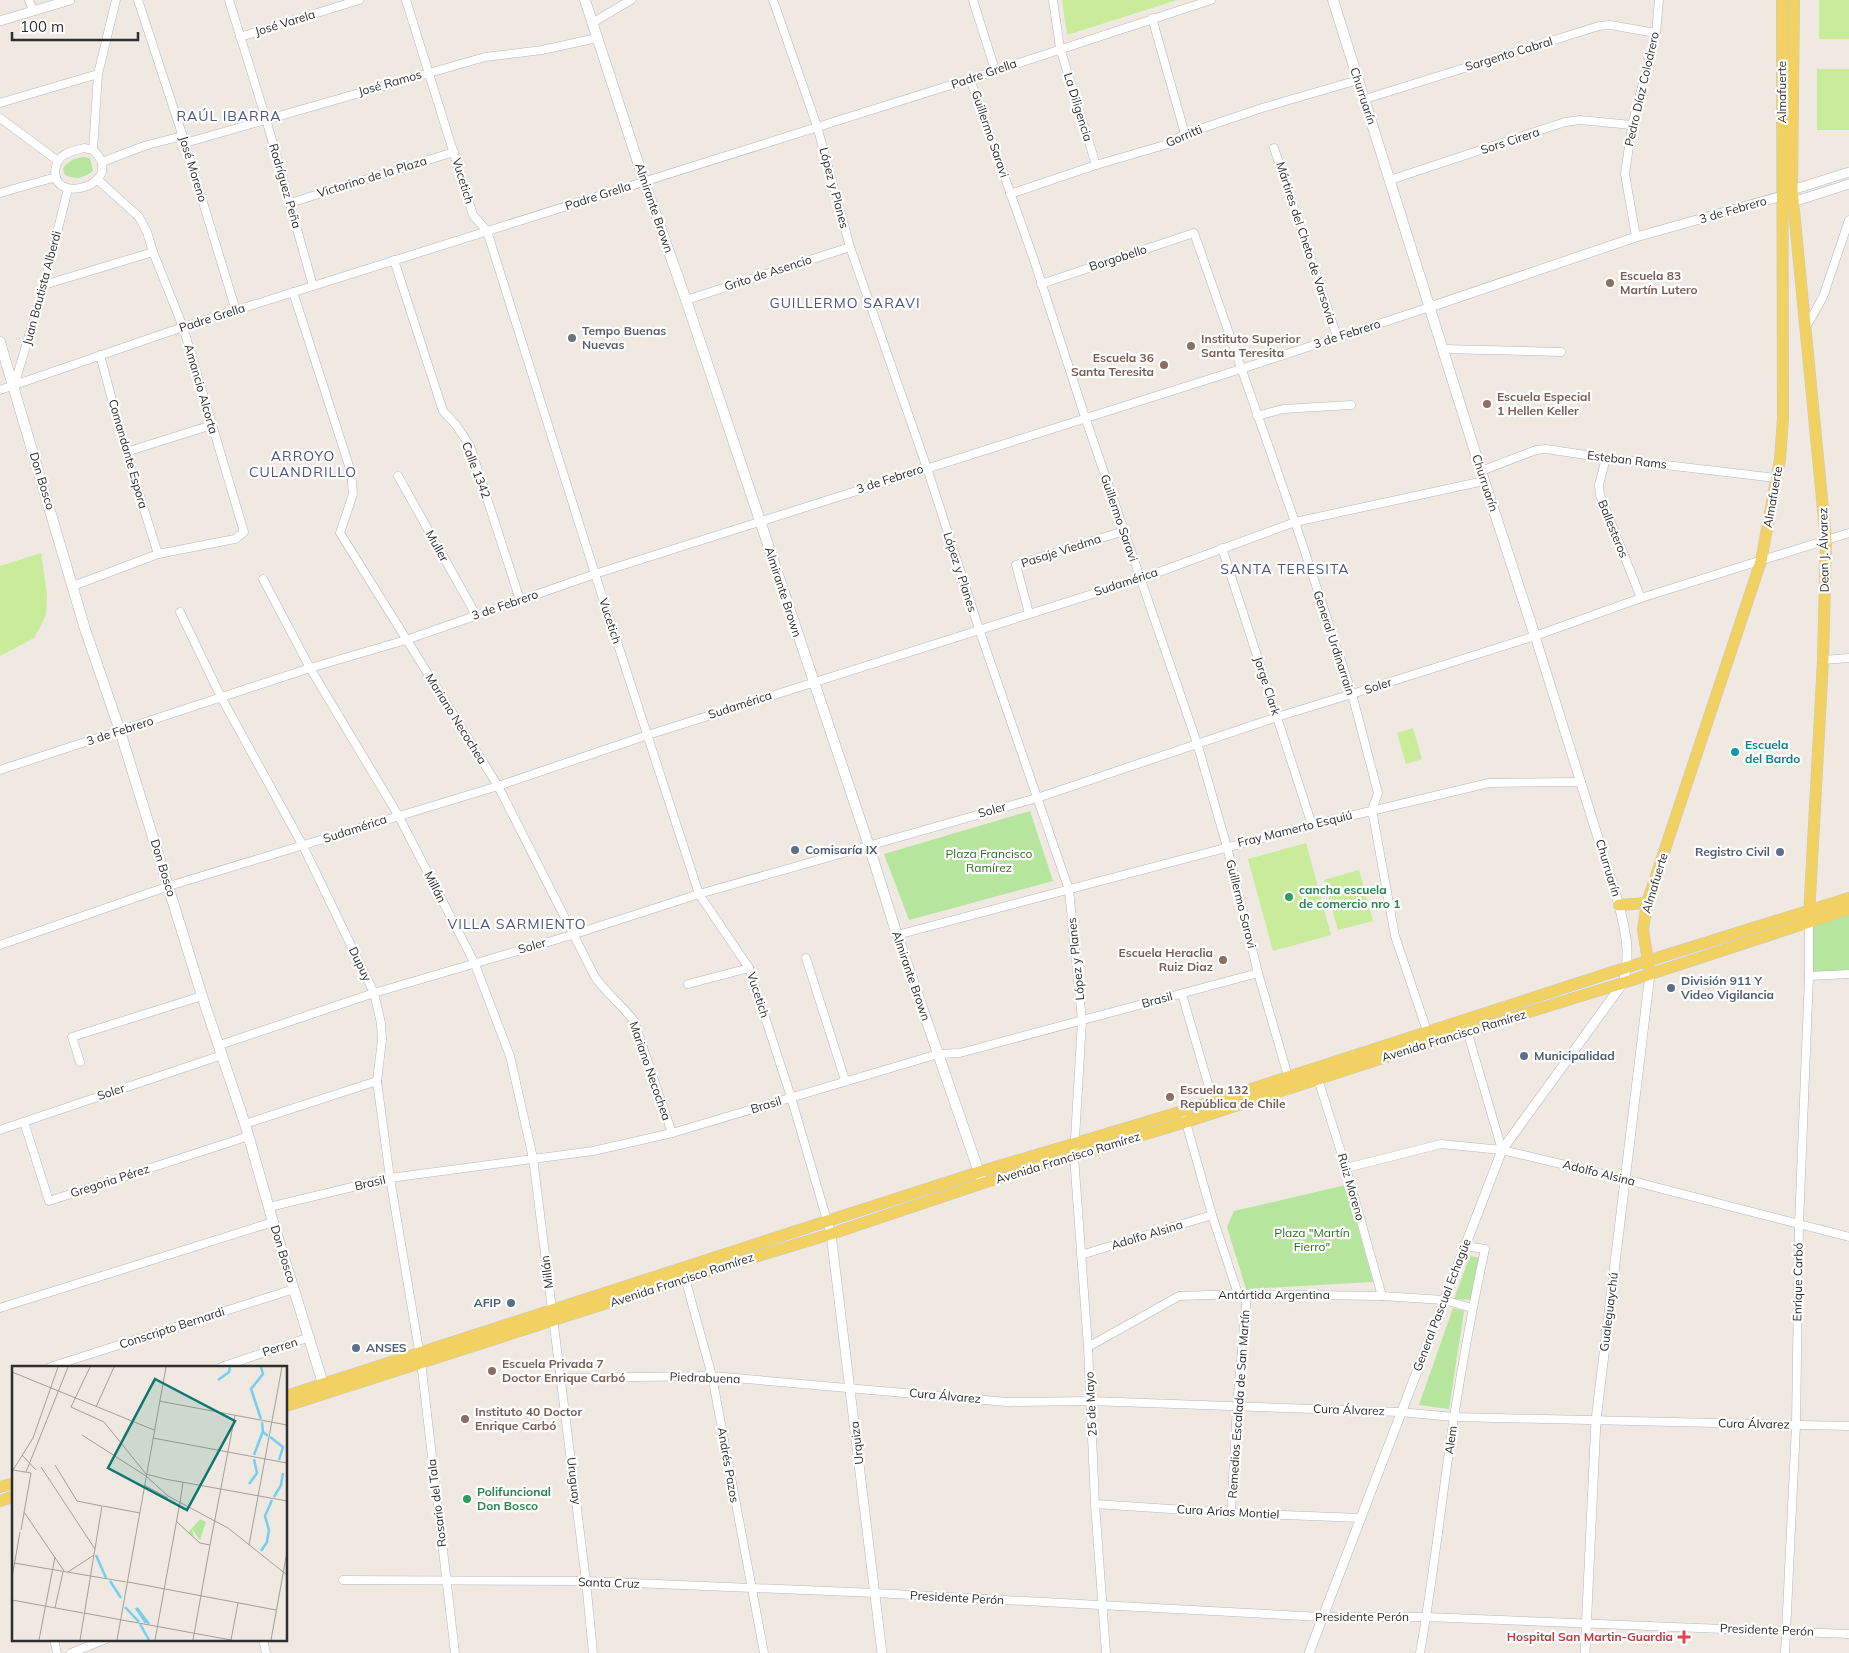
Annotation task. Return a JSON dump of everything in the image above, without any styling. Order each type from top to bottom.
[{"type":"main road","name":"Almirante Brown","points":[[585,0],[644,181],[686,300],[869,846],[897,935],[981,1178]]},
{"type":"main road","name":"Churruarín","points":[[1333,0],[1482,476],[1535,636]]},
{"type":"main road","name":"Almafuerte","points":[[1782,0],[1789,196]]},
{"type":"main road","name":"Almafuerte","points":[[1650,974],[1644,930],[1647,903],[1761,561],[1776,478],[1783,418],[1794,0]]},
{"type":"main road","name":"Dean J. Álvarez","points":[[1789,196],[1805,329],[1826,540],[1823,660],[1809,917]]},
{"type":"main road","name":"Don Bosco","points":[[0,342],[74,586],[85,629],[120,731],[202,996],[245,1124],[273,1222],[325,1388]]},
{"type":"main road","name":"Avenida Francisco Ramírez","points":[[288,1396],[325,1388],[553,1316],[831,1234],[1074,1143],[1184,1116],[1318,1078],[1623,983],[1809,917],[1849,898]]},
{"type":"main road","points":[[1619,905],[1647,903]]},
{"type":"main road","name":"Avenida Francisco Ramírez","points":[[553,1316],[828,1222],[981,1178],[1074,1156],[1184,1116],[1212,1101],[1628,967],[1809,917],[1849,909]]},
{"type":"main road","name":"Avenida Francisco Ramírez","points":[[288,1405],[325,1388]]},
{"type":"main road","points":[[0,1489],[12,1484]]},
{"type":"main road","points":[[0,1501],[12,1496]]},
{"type":"street","points":[[29,0],[33,12]]},
{"type":"street","points":[[0,21],[70,0]]},
{"type":"street","points":[[93,150],[98,74],[116,0]]},
{"type":"street","name":"José Moreno","points":[[138,0],[184,139],[236,311]]},
{"type":"street","name":"Rodríguez Peña","points":[[228,0],[266,120],[314,286]]},
{"type":"street","name":"José Varela","points":[[240,37],[359,0]]},
{"type":"street","name":"Vucetich","points":[[406,0],[473,214],[487,231],[595,574],[699,894],[749,968],[791,1097],[831,1234]]},
{"type":"street","points":[[592,23],[631,0]]},
{"type":"street","name":"López y Planes","points":[[772,0],[817,126],[850,247],[927,468],[979,629],[1069,890],[1082,1020],[1074,1156]]},
{"type":"street","points":[[972,0],[995,70]]},
{"type":"street","name":"La Diligencia","points":[[1053,0],[1060,48],[1096,165]]},
{"type":"street","name":"Padre Grella","points":[[0,390],[293,292],[970,79],[1211,0]]},
{"type":"street","name":"Pedro Díaz Colodrero","points":[[1636,237],[1625,174],[1632,125],[1656,33],[1659,0]]},
{"type":"street","points":[[1152,18],[1185,134]]},
{"type":"street","name":"Sargento Cabral","points":[[1364,99],[1599,26],[1610,25],[1656,33]]},
{"type":"street","name":"José Ramos","points":[[102,162],[144,146],[266,120],[485,57],[542,50],[597,38]]},
{"type":"street","points":[[0,103],[98,74]]},
{"type":"street","name":"Guillermo Saravi","points":[[970,79],[1197,744],[1227,847],[1258,973],[1288,1076]]},
{"type":"street","name":"Gorritti","points":[[1010,194],[1096,165],[1168,144],[1185,134],[1262,108],[1358,80]]},
{"type":"street","points":[[0,118],[58,161]]},
{"type":"street","name":"Sors Cirera","points":[[1390,180],[1566,122],[1580,120],[1632,125]]},
{"type":"street","points":[[84,148],[93,150],[102,162],[102,173],[97,179],[79,189],[68,189],[61,186],[56,177],[55,168],[61,157],[84,148]]},
{"type":"street","name":"Mártires del Cheto de Varsovia","points":[[1274,148],[1337,337]]},
{"type":"street","name":"Victorino de la Plaza","points":[[290,203],[454,152]]},
{"type":"street","points":[[1789,196],[1849,172]]},
{"type":"street","points":[[0,193],[56,177]]},
{"type":"street","name":"Amancio Alcorta","points":[[97,179],[139,217],[147,232],[183,328],[244,532],[235,539],[158,554]]},
{"type":"street","points":[[1789,196],[1849,184]]},
{"type":"street","name":"Juan Bautista Alberdi","points":[[14,386],[44,285],[68,189]]},
{"type":"street","name":"3 de Febrero","points":[[0,770],[310,668],[406,640],[595,574],[1241,369],[1636,237],[1789,196]]},
{"type":"street","points":[[1805,329],[1823,297],[1849,220]]},
{"type":"street","name":"Borgobello","points":[[1041,284],[1194,233]]},
{"type":"street","name":"General Urdinarrain","points":[[1194,233],[1295,522],[1352,694],[1378,793],[1372,810],[1396,936],[1428,1032]]},
{"type":"street","name":"Grito de Asencio","points":[[686,300],[850,247]]},
{"type":"street","points":[[44,285],[153,252]]},
{"type":"street","name":"Calle 1342","points":[[394,260],[443,410],[456,424],[470,446],[520,600]]},
{"type":"street","name":"Mariano Necochea","points":[[293,292],[351,472],[353,494],[340,533],[498,786],[572,935],[599,984],[622,1006],[634,1021],[672,1133]]},
{"type":"street","points":[[1443,349],[1562,352]]},
{"type":"street","name":"Comandante Espora","points":[[100,355],[126,452],[158,554]]},
{"type":"street","points":[[1257,416],[1283,409],[1351,405]]},
{"type":"street","points":[[126,452],[212,425]]},
{"type":"street","name":"Esteban Rams","points":[[1482,476],[1536,450],[1546,449],[1776,478]]},
{"type":"street","name":"Ballesteros","points":[[1606,458],[1599,485],[1600,495],[1640,598]]},
{"type":"street","name":"Muller","points":[[398,476],[476,615]]},
{"type":"street","name":"Sudamérica","points":[[0,945],[168,886],[498,786],[648,734],[1140,579],[1295,522],[1482,476]]},
{"type":"street","name":"Pasaje Viedma","points":[[1029,613],[1016,565],[1124,531]]},
{"type":"street","name":"Soler","points":[[0,1130],[374,993],[474,962],[572,935],[699,894],[1037,798],[1278,716],[1535,636],[1640,598],[1849,532]]},
{"type":"street","name":"Jorge Clark","points":[[1222,548],[1312,825]]},
{"type":"street","points":[[74,586],[158,554]]},
{"type":"street","name":"Millán","points":[[263,579],[310,668],[398,815],[474,962],[510,1056],[533,1158],[553,1316]]},
{"type":"street","name":"Dupuy","points":[[180,612],[221,697],[303,846],[374,993],[381,1023],[382,1040],[377,1081],[390,1178],[420,1357]]},
{"type":"street","name":"Churruarín","points":[[1535,636],[1619,905],[1628,947],[1628,967],[1623,983]]},
{"type":"street","points":[[1823,660],[1849,658]]},
{"type":"street","name":"Fray Mamerto Esquiú","points":[[897,935],[1312,825],[1490,782],[1581,782]]},
{"type":"street","name":"Enrique Carbó","points":[[1785,1653],[1796,1425],[1799,1224],[1809,976],[1809,917]]},
{"type":"street","points":[[806,958],[845,1080]]},
{"type":"street","points":[[688,984],[749,968]]},
{"type":"street","name":"Brasil","points":[[269,1207],[390,1178],[594,1151],[672,1133],[845,1080],[938,1054],[960,1052],[1258,973]]},
{"type":"street","name":"Gualeguaychú","points":[[1585,1653],[1596,1420],[1650,974]]},
{"type":"street","points":[[1809,976],[1849,974]]},
{"type":"street","name":"General Pascual Echagüe","points":[[1309,1653],[1502,1150],[1623,983]]},
{"type":"street","points":[[1182,994],[1212,1101]]},
{"type":"street","points":[[80,1062],[72,1037],[202,996]]},
{"type":"street","points":[[1463,1020],[1502,1150]]},
{"type":"street","name":"Ruiz Moreno","points":[[1318,1078],[1346,1168],[1382,1296]]},
{"type":"street","points":[[245,1124],[377,1081]]},
{"type":"street","name":"Remedios Escalada de San Martín","points":[[1184,1116],[1212,1215],[1243,1294],[1231,1513]]},
{"type":"street","name":"Gregoria Pérez","points":[[24,1122],[50,1201],[248,1136]]},
{"type":"street","name":"Adolfo Alsina","points":[[1346,1168],[1441,1144],[1502,1150],[1624,1179],[1849,1237]]},
{"type":"street","name":"25 de Mayo","points":[[1074,1156],[1088,1347],[1101,1605],[1106,1653]]},
{"type":"street","name":"Adolfo Alsina","points":[[1081,1255],[1212,1215]]},
{"type":"street","points":[[0,1308],[273,1222]]},
{"type":"street","name":"Urquiza","points":[[831,1234],[882,1653]]},
{"type":"street","name":"Alem","points":[[1420,1653],[1454,1417],[1472,1308],[1485,1249],[1464,1246]]},
{"type":"street","name":"Andrés Pazos","points":[[685,1278],[712,1376],[750,1588],[764,1653]]},
{"type":"street","name":"Conscripto Bernardi","points":[[53,1366],[294,1289]]},
{"type":"street","name":"Antártida Argentina","points":[[1088,1347],[1179,1296],[1243,1294],[1382,1296],[1444,1300],[1472,1308]]},
{"type":"street","name":"Uruguay","points":[[553,1316],[593,1653]]},
{"type":"street","name":"Perren","points":[[224,1366],[310,1337]]},
{"type":"street","name":"Rosario del Tala","points":[[420,1357],[455,1653]]},
{"type":"street","name":"Piedrabuena","points":[[561,1378],[712,1376],[850,1388]]},
{"type":"street","name":"Cura Álvarez","points":[[850,1388],[1007,1402],[1090,1400],[1400,1412],[1454,1417],[1849,1426]]},
{"type":"street","points":[[0,1489],[12,1494]]},
{"type":"street","name":"Cura Arias Montiel","points":[[1095,1504],[1231,1513],[1361,1518]]},
{"type":"street","name":"Santa Cruz","points":[[343,1580],[586,1582],[875,1593]]},
{"type":"street","name":"Presidente Perón","points":[[875,1593],[1322,1618],[1426,1617],[1849,1634]]},
{"type":"street","points":[[54,1640],[57,1653]]},
{"type":"street","points":[[71,1653],[104,1640]]},
{"type":"street","points":[[264,1640],[266,1653]]},
{"type":"green space","points":[[1062,0],[1177,0],[1067,35]]},
{"type":"green space","points":[[1819,0],[1849,0],[1849,39],[1819,39]]},
{"type":"green space","points":[[1817,69],[1849,69],[1849,130],[1817,130]]},
{"type":"green space","points":[[83,157],[90,158],[93,171],[80,178],[65,175],[63,168],[65,166],[72,160]]},
{"type":"green space","points":[[41,553],[47,594],[46,615],[34,638],[0,656],[0,566]]},
{"type":"green space","points":[[1413,728],[1422,759],[1406,764],[1397,733]]},
{"type":"green space","name":"Plaza Francisco Ramírez","points":[[1030,811],[1053,881],[909,920],[884,854]]},
{"type":"green space","name":"cancha escuela de comercio nro 1","points":[[1306,843],[1331,935],[1273,951],[1248,859]]},
{"type":"green space","points":[[1359,870],[1373,921],[1338,930],[1324,880]]},
{"type":"green space","points":[[1849,909],[1849,974],[1809,976],[1809,923]]},
{"type":"green space","name":"Plaza \"Martín Fierro\"","points":[[1346,1185],[1373,1282],[1246,1289],[1227,1227],[1234,1211]]},
{"type":"green space","points":[[1470,1256],[1481,1258],[1473,1300],[1454,1299]]},
{"type":"green space","points":[[1453,1308],[1464,1311],[1449,1409],[1419,1405]]},
{"type":"place","name":"Escuela 83 Martín Lutero","points":[[1610,283]]},
{"type":"place","name":"Tempo Buenas Nuevas","points":[[572,338]]},
{"type":"place","name":"Instituto Superior Santa Teresita","points":[[1191,346]]},
{"type":"place","name":"Escuela 36 Santa Teresita","points":[[1164,365]]},
{"type":"place","name":"Escuela Especial 1 Hellen Keller","points":[[1487,404]]},
{"type":"place","name":"Escuela del Bardo","points":[[1735,752]]},
{"type":"place","name":"Comisaría IX","points":[[795,850]]},
{"type":"place","name":"Registro Civil","points":[[1780,852]]},
{"type":"place","name":"cancha escuela de comercio nro 1","points":[[1289,897]]},
{"type":"place","name":"Escuela Heraclia Ruiz Diaz","points":[[1223,960]]},
{"type":"place","name":"División 911 Y Video Vigilancia","points":[[1671,988]]},
{"type":"place","name":"Municipalidad","points":[[1524,1056]]},
{"type":"place","name":"Escuela 132 República de Chile","points":[[1170,1097]]},
{"type":"place","name":"AFIP","points":[[511,1303]]},
{"type":"place","name":"ANSES","points":[[356,1348]]},
{"type":"place","name":"Escuela Privada 7 Doctor Enrique Carbó","points":[[492,1371]]},
{"type":"place","name":"Instituto 40 Doctor Enrique Carbó","points":[[465,1419]]},
{"type":"place","name":"Polifuncional Don Bosco","points":[[467,1499]]},
{"type":"place","name":"Hospital San Martin-Guardia","points":[[1684,1637]]},
{"type":"district","name":"RAÚL IBARRA","points":[[229,116]]},
{"type":"district","name":"GUILLERMO SARAVI","points":[[845,303]]},
{"type":"district","name":"ARROYO CULANDRILLO","points":[[303,464]]},
{"type":"district","name":"SANTA TERESITA","points":[[1285,569]]},
{"type":"district","name":"VILLA SARMIENTO","points":[[517,924]]}]
